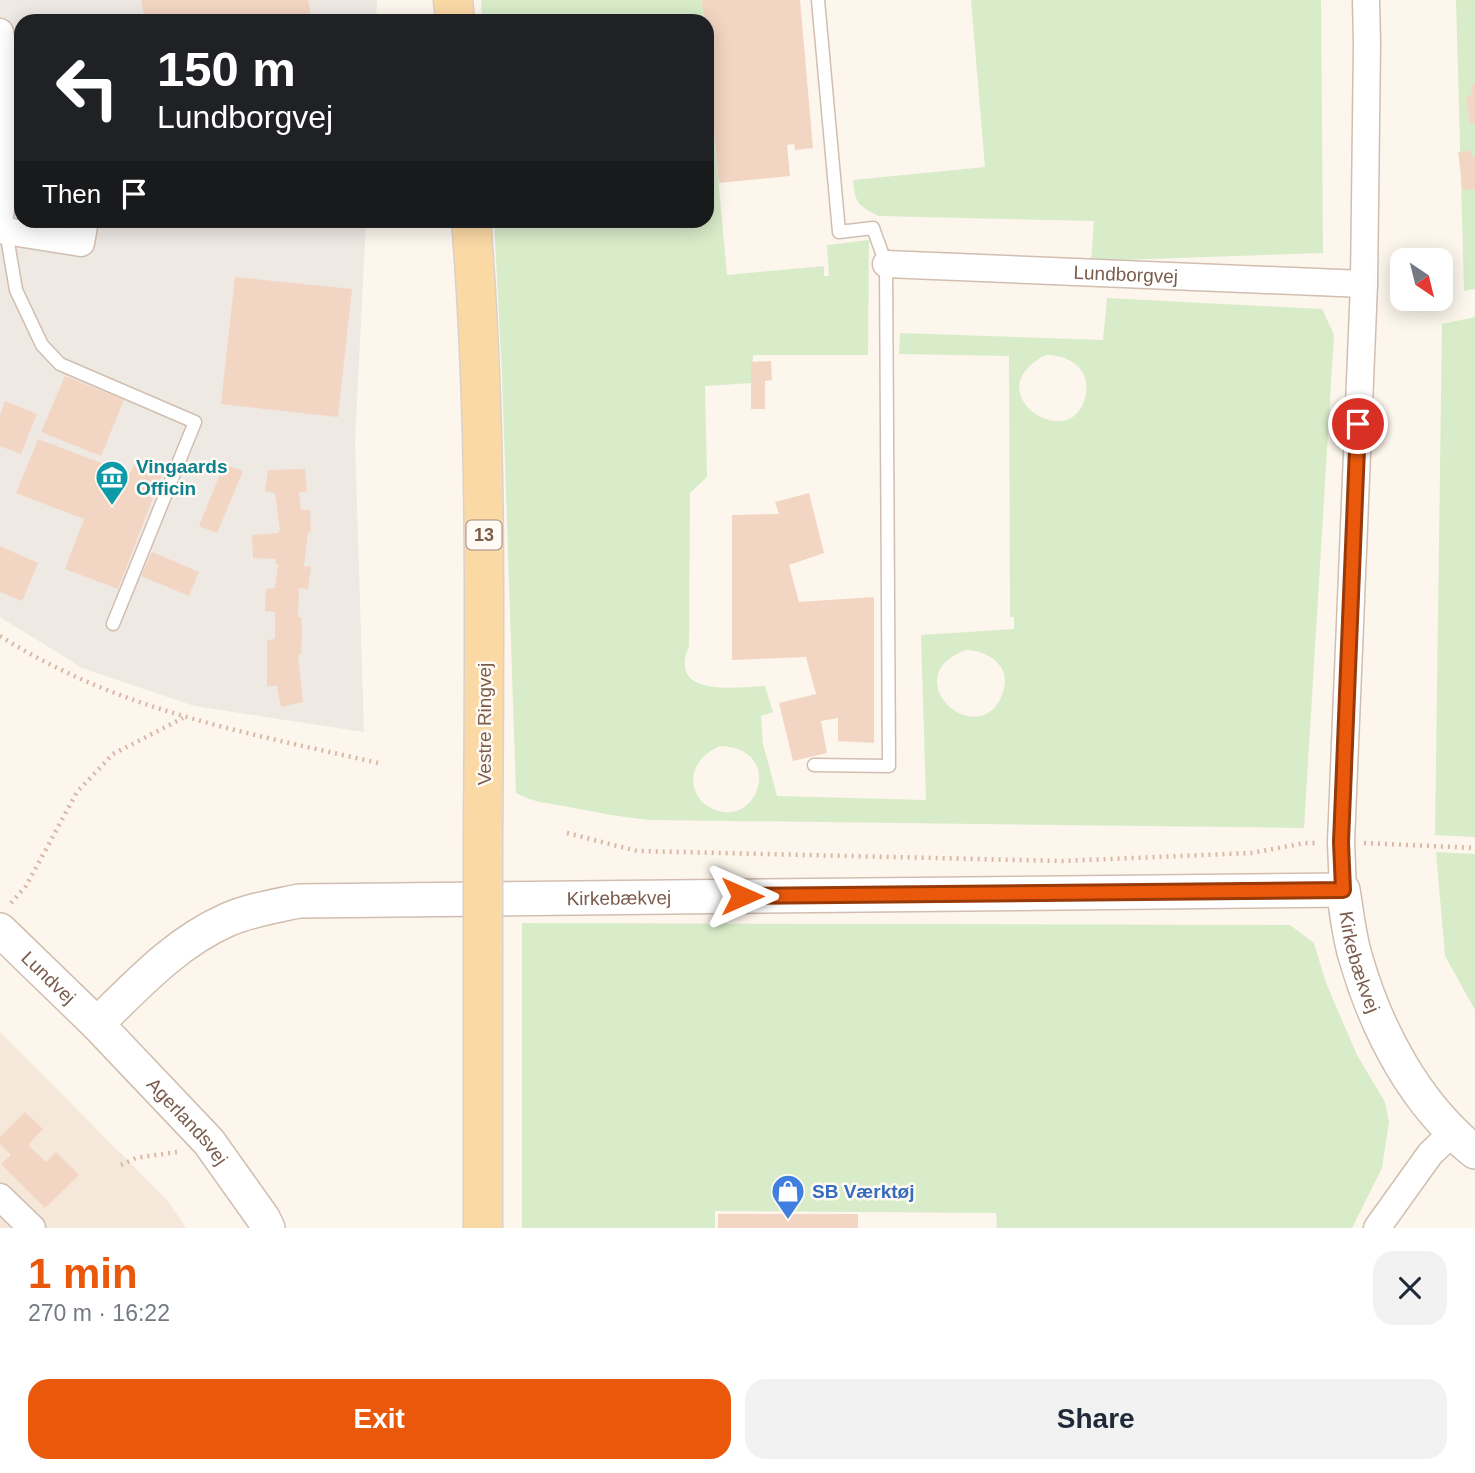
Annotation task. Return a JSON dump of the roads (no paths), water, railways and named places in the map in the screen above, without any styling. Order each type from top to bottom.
[{"type":"main road","name":"Vestre Ringvej","points":[[472,228],[484,550],[483,1228]]},
{"type":"street","points":[[1343,890],[1341,842],[1364,284],[1366,0]]},
{"type":"street","points":[[0,32],[14,127]]},
{"type":"street","points":[[2,225],[14,157]]},
{"type":"street","points":[[15,228],[81,243],[84,228]]},
{"type":"street","name":"Lundborgvej","points":[[887,264],[1364,284]]},
{"type":"street","name":"Kirkebækvej","points":[[97,1024],[165,958],[195,937],[239,915],[299,901],[1343,890],[1355,957],[1378,1024],[1426,1101],[1463,1142]]},
{"type":"street","name":"Lundvej","points":[[4,918],[97,1024]]},
{"type":"street","name":"Agerlandsvej","points":[[97,1024],[209,1142],[268,1228]]},
{"type":"street","points":[[1377,1228],[1430,1154],[1463,1142]]},
{"type":"street","points":[[0,1197],[32,1228]]},
{"type":"lane","points":[[814,765],[890,766],[887,264],[873,228],[839,232],[818,0]]},
{"type":"lane","points":[[2,225],[16,290],[41,345],[60,364],[195,422],[113,624]]},
{"type":"place","name":"Vingaards Officin","points":[[112,507]]},
{"type":"place","name":"SB Værktøj","points":[[788,1221]]}]
